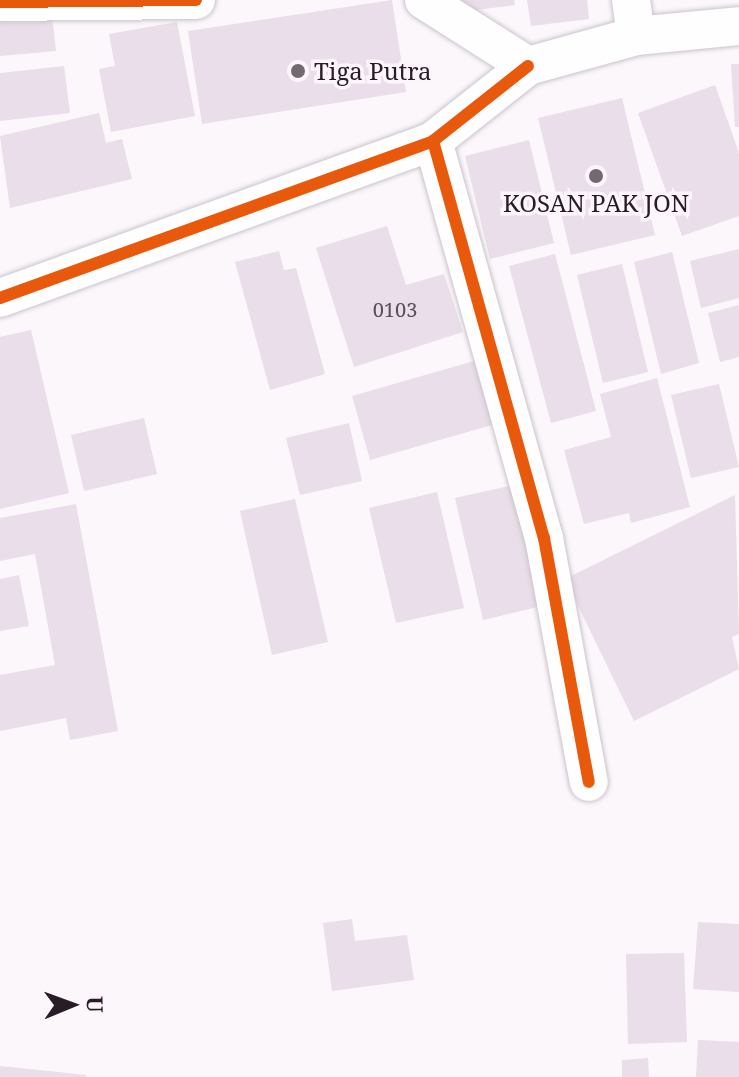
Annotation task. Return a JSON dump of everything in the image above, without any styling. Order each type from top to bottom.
[{"type":"street","points":[[0,2],[196,0]]},
{"type":"street","points":[[424,0],[528,66]]},
{"type":"street","points":[[0,298],[433,141],[528,66],[633,18],[739,26]]},
{"type":"street","points":[[433,141],[547,552],[589,782]]},
{"type":"building","name":"Tiga Putra","points":[[392,0],[406,92],[202,124],[188,31]]},
{"type":"building","points":[[459,0],[514,0],[515,5],[460,12]]},
{"type":"building","points":[[527,0],[587,0],[589,19],[531,26]]},
{"type":"building","points":[[51,8],[56,51],[0,56],[0,14]]},
{"type":"building","points":[[177,22],[195,116],[111,132],[99,69],[115,66],[109,34]]},
{"type":"building","points":[[731,64],[739,64],[739,127],[735,127]]},
{"type":"building","points":[[64,66],[70,113],[0,121],[0,73]]},
{"type":"building","points":[[715,85],[739,153],[739,216],[682,236],[638,113]]},
{"type":"building","name":"KOSAN PAK JON","points":[[622,98],[655,235],[571,255],[538,118]]},
{"type":"building","points":[[99,113],[106,143],[122,139],[132,179],[10,208],[0,136]]},
{"type":"building","points":[[529,140],[554,243],[490,259],[465,156]]},
{"type":"building","points":[[387,226],[406,285],[444,274],[463,332],[354,367],[316,248]]},
{"type":"building","points":[[739,249],[739,298],[701,308],[690,261]]},
{"type":"building","points":[[279,251],[284,270],[296,268],[325,374],[270,390],[235,262]]},
{"type":"building","points":[[672,252],[699,363],[661,374],[634,262]]},
{"type":"building","points":[[555,254],[596,411],[551,423],[509,266]]},
{"type":"building","points":[[622,264],[648,372],[603,383],[577,275]]},
{"type":"building","points":[[739,305],[739,357],[720,362],[708,313]]},
{"type":"building","points":[[31,330],[69,493],[0,509],[0,337]]},
{"type":"building","points":[[481,359],[499,423],[370,460],[352,396]]},
{"type":"building","points":[[657,378],[690,507],[631,523],[629,513],[584,524],[564,450],[611,437],[600,394]]},
{"type":"building","points":[[719,384],[739,467],[691,478],[671,395]]},
{"type":"building","points":[[144,418],[157,474],[84,491],[71,435]]},
{"type":"building","points":[[349,423],[362,481],[300,495],[286,438]]},
{"type":"building","points":[[522,483],[550,604],[483,620],[455,498]]},
{"type":"building","points":[[437,492],[464,608],[396,623],[369,508]]},
{"type":"building","points":[[735,495],[739,634],[732,637],[739,669],[634,721],[565,579]]},
{"type":"building","points":[[295,499],[328,642],[272,655],[240,511]]},
{"type":"building","points":[[76,504],[118,731],[70,740],[66,718],[0,731],[0,675],[55,665],[35,554],[0,561],[0,518]]},
{"type":"building","points":[[19,575],[29,626],[0,631],[0,579]]},
{"type":"building","points":[[352,919],[355,941],[407,935],[414,980],[332,991],[323,923]]},
{"type":"building","points":[[698,922],[739,924],[739,992],[693,989]]},
{"type":"building","points":[[684,953],[687,1042],[628,1044],[626,954]]},
{"type":"building","points":[[698,1040],[739,1042],[739,1077],[696,1077]]},
{"type":"building","points":[[648,1058],[649,1077],[622,1077],[622,1060]]},
{"type":"building","points":[[0,1066],[86,1075],[86,1077],[0,1077]]},
{"type":"cycle path","points":[[0,2],[196,0]]},
{"type":"cycle path","points":[[0,298],[433,141],[528,66]]},
{"type":"cycle path","points":[[433,141],[544,538],[589,782]]},
{"type":"place","name":"Tiga Putra","points":[[298,71]]},
{"type":"place","name":"KOSAN PAK JON","points":[[596,176]]}]
